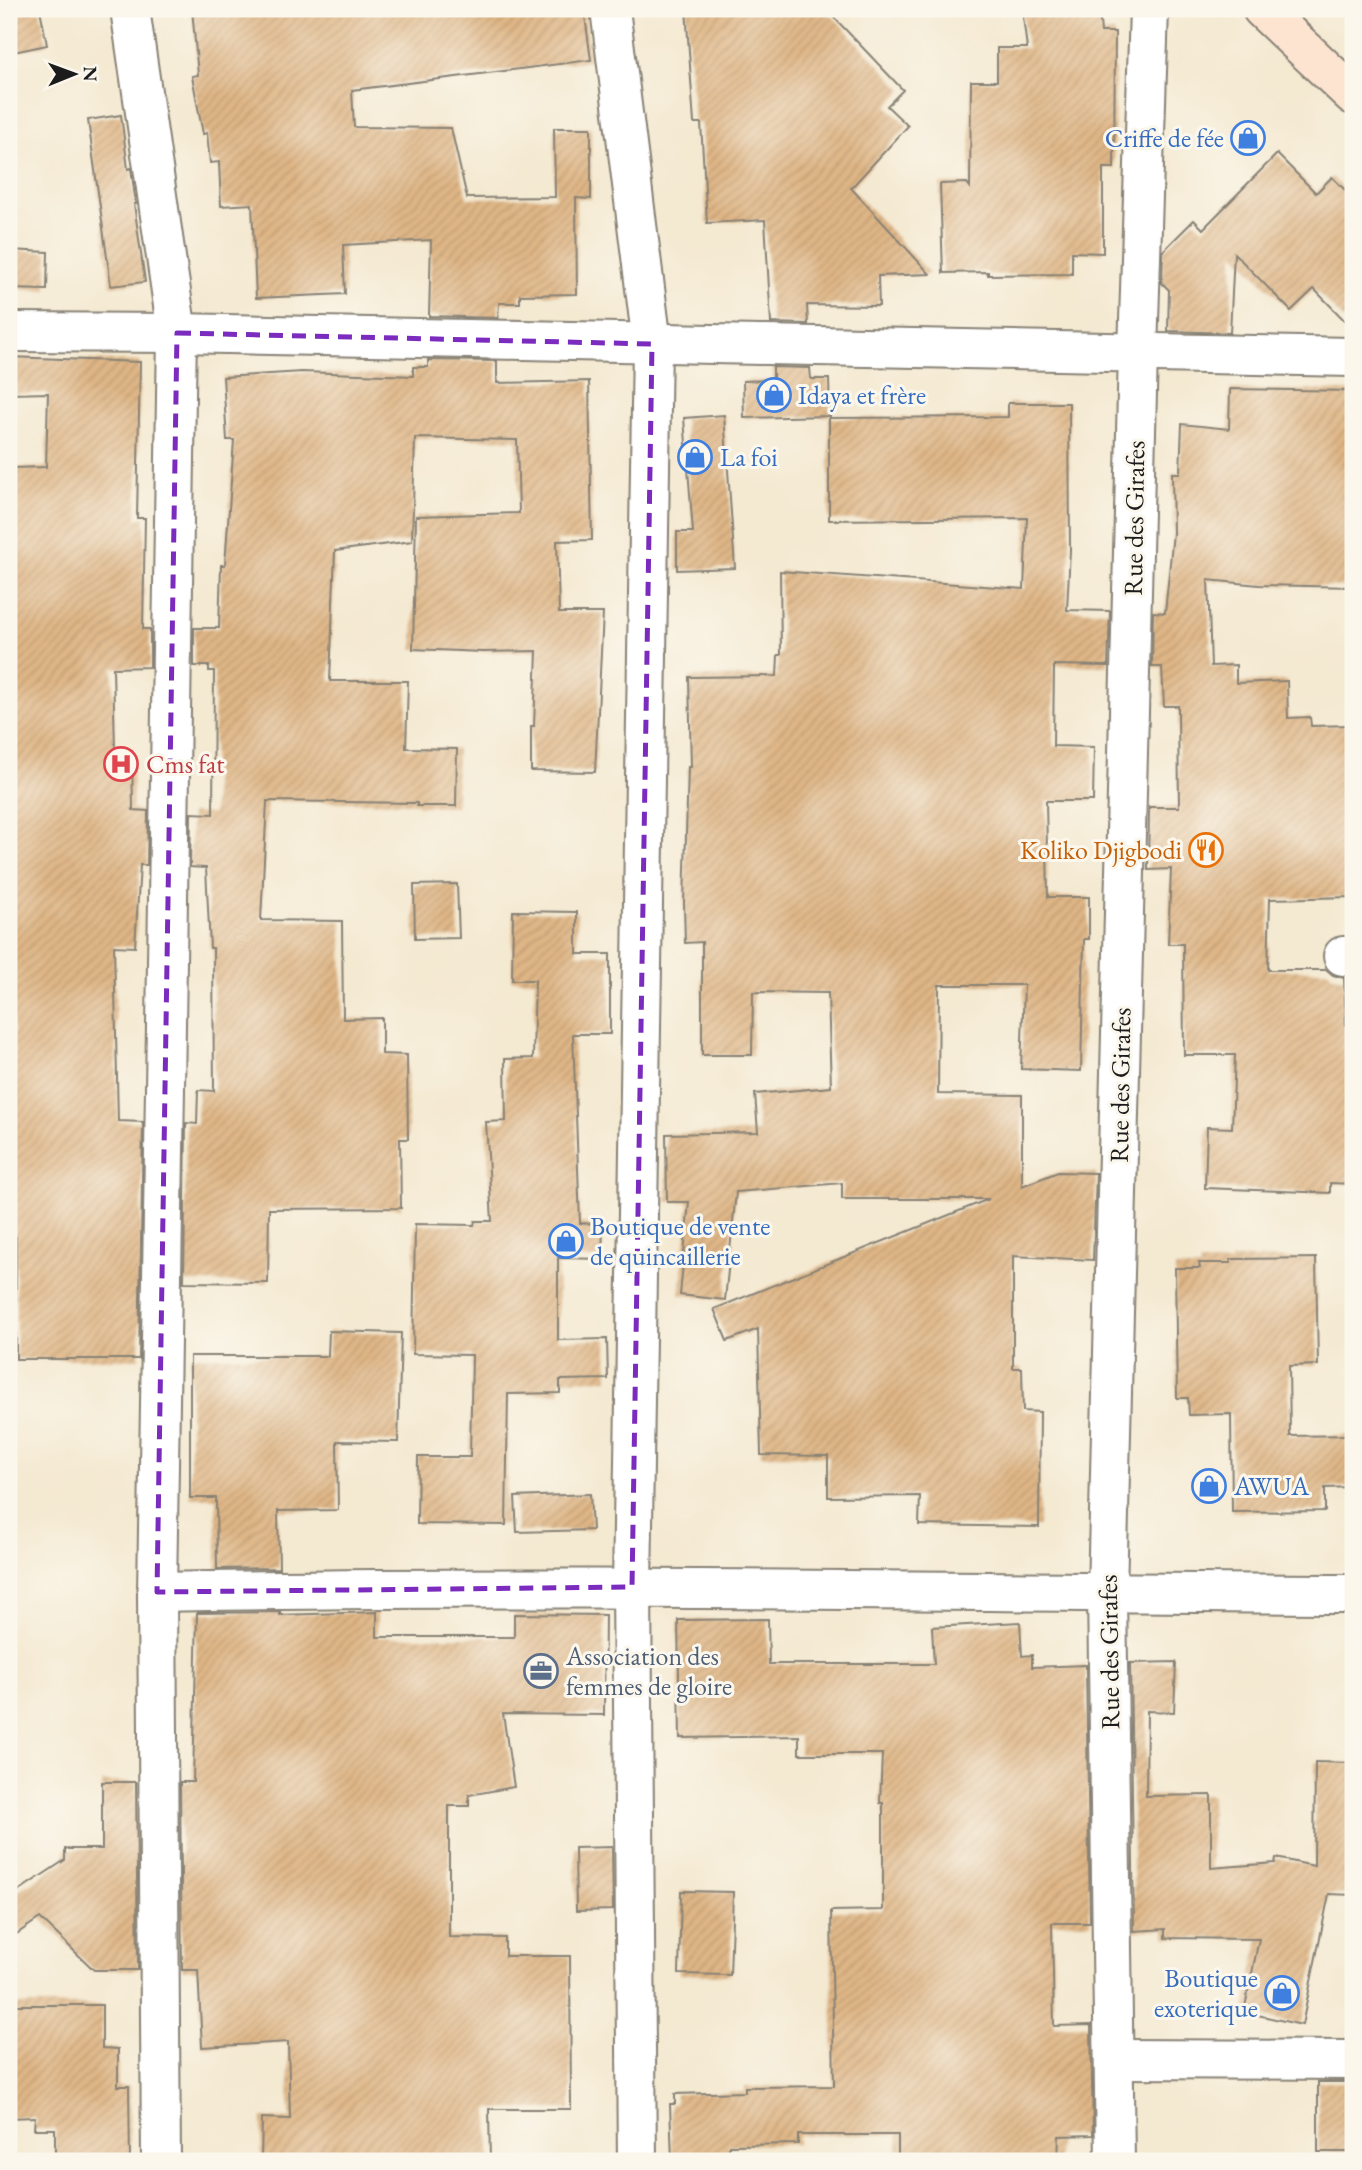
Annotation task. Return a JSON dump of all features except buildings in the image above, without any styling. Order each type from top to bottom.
[{"type":"main road","points":[[1262,9],[1353,94]]},
{"type":"street","points":[[130,9],[177,333],[157,1592],[161,2161]]},
{"type":"street","points":[[610,9],[653,344],[632,1587],[636,2161]]},
{"type":"street","name":"Rue des Girafes","points":[[1115,2161],[1107,1593],[1149,9]]},
{"type":"street","points":[[9,332],[177,333],[1353,357]]},
{"type":"street","points":[[157,1592],[391,1587],[632,1587],[1353,1594]]},
{"type":"street","points":[[1115,2059],[1353,2060]]},
{"type":"highlighted area","points":[[177,333],[652,344],[632,1587],[157,1592]]},
{"type":"place","name":"Criffe de fée","points":[[1248,138]]},
{"type":"place","name":"Idaya et frère","points":[[774,395]]},
{"type":"place","name":"La foi","points":[[695,457]]},
{"type":"place","name":"Cms fat","points":[[121,764]]},
{"type":"place","name":"Koliko Djigbodi","points":[[1206,850]]},
{"type":"place","name":"Boutique de vente de quincaillerie","points":[[566,1241]]},
{"type":"place","name":"AWUA","points":[[1209,1486]]},
{"type":"place","name":"Association des femmes de gloire","points":[[541,1671]]},
{"type":"place","name":"Boutique exoterique","points":[[1282,1993]]}]
